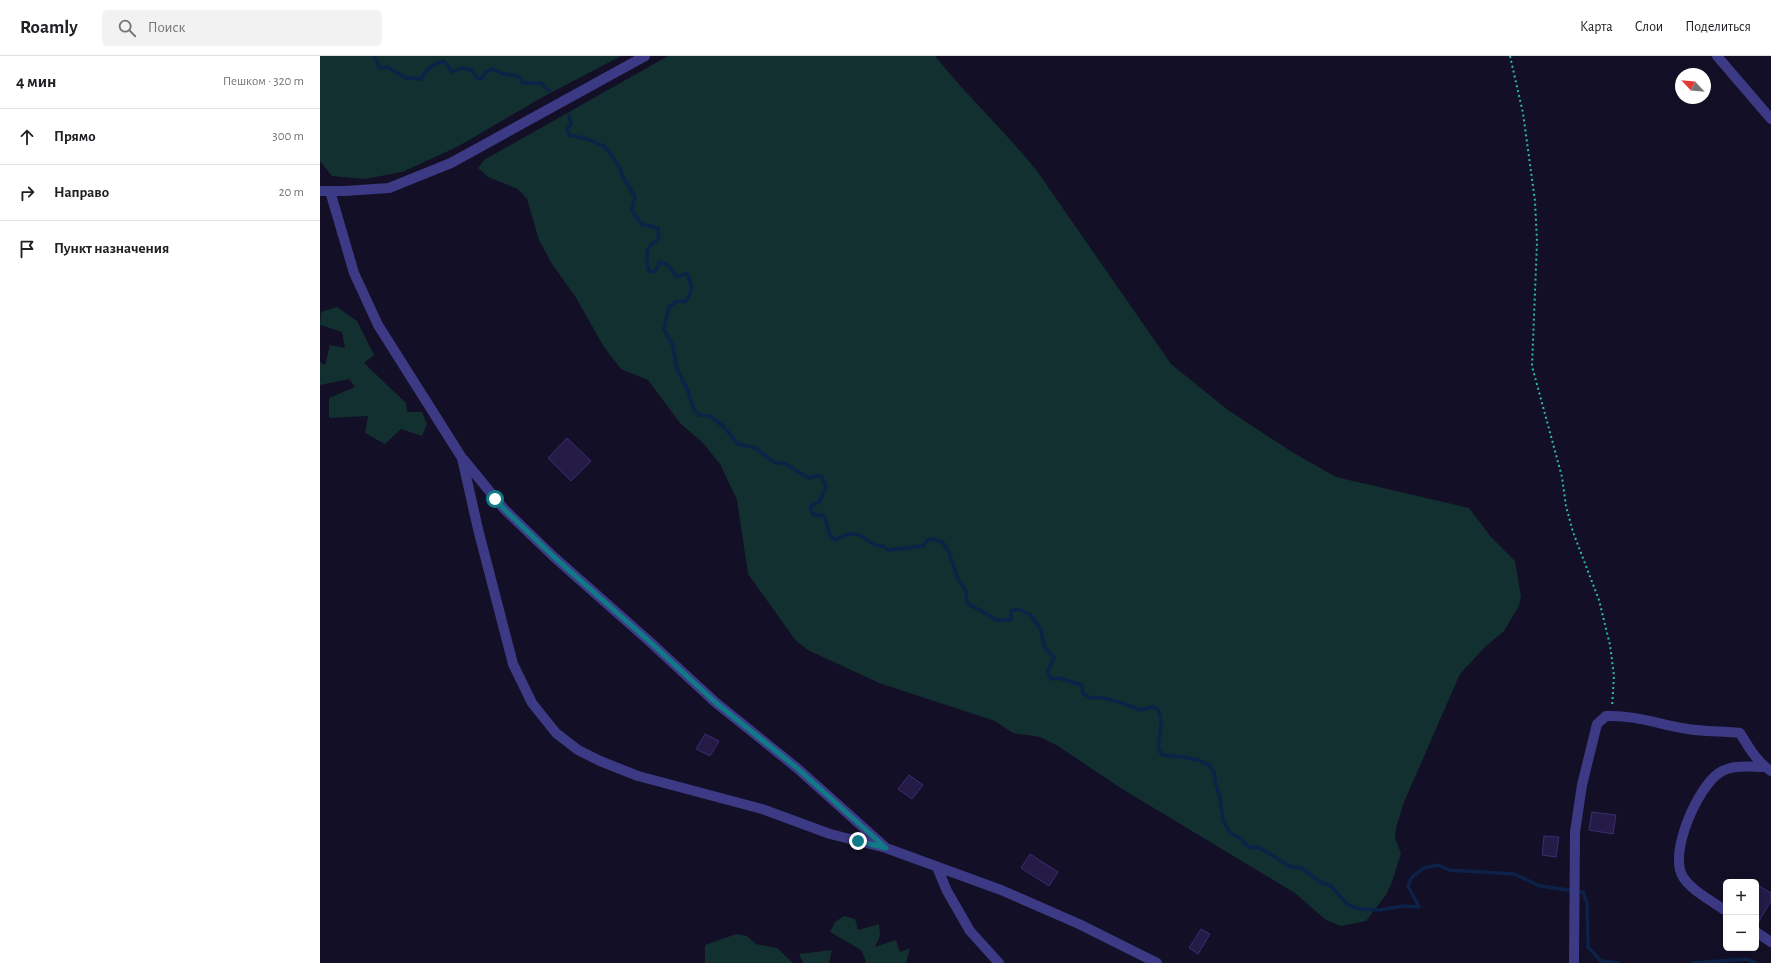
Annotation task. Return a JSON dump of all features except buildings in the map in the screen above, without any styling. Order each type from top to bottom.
[{"type":"street","points":[[645,56],[451,162],[389,188],[325,191],[354,273],[378,325],[462,458],[504,509],[554,557],[715,702],[797,768],[886,848]]},
{"type":"street","points":[[1717,56],[1771,119]]},
{"type":"street","points":[[462,458],[478,530],[513,664],[532,703],[556,733],[578,750],[600,761],[638,776],[762,809],[830,834],[886,848],[1002,890],[1079,924],[1158,963]]},
{"type":"street","points":[[1574,963],[1576,901],[1575,832],[1582,785],[1597,724],[1606,716],[1638,717],[1684,728],[1740,733],[1751,751],[1767,769]]},
{"type":"street","points":[[1723,909],[1696,890],[1682,876],[1678,857],[1683,836],[1693,808],[1706,786],[1719,772],[1736,767],[1767,769]]},
{"type":"street","points":[[937,867],[947,891],[970,931],[999,963]]},
{"type":"street","points":[[1759,934],[1771,942]]},
{"type":"path","points":[[1510,56],[1523,113],[1535,201],[1537,242],[1532,366],[1562,477],[1566,506],[1573,532],[1599,600],[1610,645],[1614,676],[1611,716]]},
{"type":"green space","points":[[320,56],[621,56],[541,98],[457,147],[402,172],[365,179],[332,176],[320,161]]},
{"type":"green space","points":[[668,56],[935,56],[1037,171],[1171,364],[1228,410],[1292,452],[1336,477],[1469,508],[1491,537],[1515,561],[1521,596],[1519,606],[1504,631],[1485,647],[1460,674],[1404,802],[1396,828],[1395,838],[1401,853],[1392,882],[1386,895],[1366,921],[1341,926],[1326,920],[1295,893],[1119,787],[1058,746],[1040,737],[1013,733],[995,721],[879,683],[808,650],[796,641],[748,574],[737,500],[720,464],[703,443],[680,423],[648,380],[621,369],[604,347],[575,296],[552,264],[539,240],[527,199],[518,189],[488,177],[478,168],[484,160]]},
{"type":"green space","points":[[337,307],[357,321],[374,355],[364,363],[406,403],[407,412],[422,412],[427,424],[422,436],[401,429],[385,444],[365,433],[368,416],[329,418],[329,398],[355,387],[349,379],[320,385],[320,362],[325,365],[330,345],[345,348],[342,332],[320,325],[321,312]]},
{"type":"green space","points":[[844,916],[855,919],[858,930],[879,924],[880,936],[875,947],[896,940],[900,952],[910,948],[906,963],[865,963],[866,961],[861,950],[830,932],[835,922]]},
{"type":"green space","points":[[736,934],[747,936],[756,944],[777,948],[793,963],[705,963],[705,945]]},
{"type":"green space","points":[[832,950],[829,963],[803,963],[799,954]]},
{"type":"waterway","points":[[374,56],[380,68],[387,67],[406,78],[421,79],[430,67],[444,61],[452,72],[461,68],[471,70],[478,79],[482,78],[486,72],[492,69],[507,75],[514,75],[521,79],[523,83],[541,83],[549,91]]},
{"type":"waterway","points":[[569,115],[571,124],[567,129],[569,135],[587,139],[604,146],[619,166],[624,179],[635,197],[632,210],[641,224],[658,228],[659,237],[647,250],[647,268],[649,271],[654,272],[658,267],[659,262],[667,264],[677,277],[687,273],[691,285],[690,295],[685,302],[677,301],[669,307],[664,329],[673,346],[677,369],[687,389],[694,410],[700,415],[710,416],[724,427],[738,444],[756,448],[772,461],[784,463],[809,478],[816,476],[822,477],[826,487],[819,501],[811,506],[811,510],[814,515],[823,515],[832,538],[835,540],[846,535],[855,534],[878,546],[883,546],[888,550],[923,546],[929,539],[937,540],[943,543],[948,550],[958,579],[966,591],[967,603],[997,620],[1011,620],[1011,611],[1018,609],[1031,615],[1040,628],[1045,648],[1054,657],[1048,671],[1049,676],[1052,679],[1059,678],[1082,685],[1083,693],[1090,698],[1095,697],[1108,699],[1140,710],[1152,707],[1157,708],[1161,723],[1158,744],[1159,750],[1162,755],[1184,757],[1201,761],[1209,765],[1214,773],[1223,820],[1230,833],[1242,839],[1245,844],[1251,848],[1258,847],[1291,867],[1302,868],[1320,882],[1331,886],[1348,905],[1360,909],[1379,910],[1404,906],[1419,907],[1408,886],[1411,878],[1424,868],[1438,865],[1449,870],[1514,874],[1540,886],[1583,892],[1587,903],[1588,947],[1601,961],[1618,963]]},
{"type":"waterway","points":[[1693,963],[1747,959],[1755,963]]},
{"type":"route","points":[[495,499],[554,557],[715,702],[797,768],[886,848],[858,841]]}]
